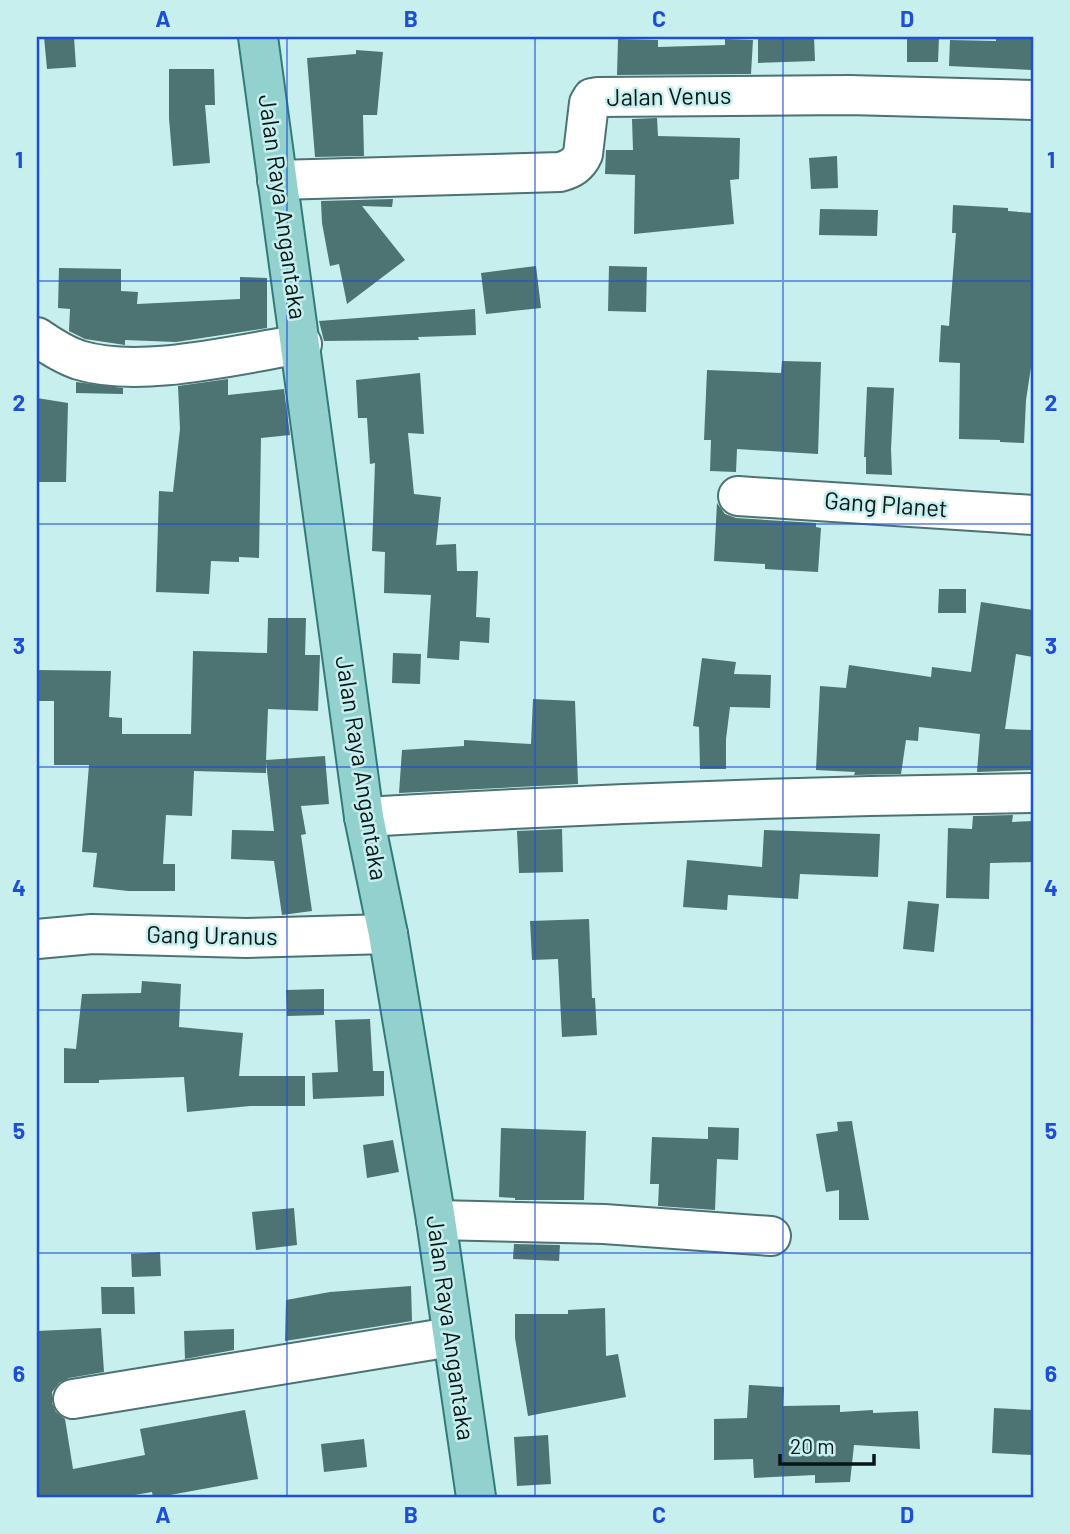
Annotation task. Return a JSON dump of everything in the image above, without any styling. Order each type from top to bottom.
[{"type":"main road","name":"Jalan Raya Angantaka","points":[[258,37],[365,817],[388,934],[436,1220],[475,1497]]},
{"type":"street","name":"Jalan Venus","points":[[277,180],[569,170],[583,154],[589,103],[592,98],[598,97],[849,95],[1033,100]]},
{"type":"street","points":[[37,337],[77,359],[114,366],[166,365],[302,344]]},
{"type":"street","name":"Gang Planet","points":[[738,496],[1033,515]]},
{"type":"street","points":[[365,817],[587,804],[1033,793]]},
{"type":"street","name":"Gang Uranus","points":[[37,939],[93,934],[247,939],[388,934]]},
{"type":"street","points":[[436,1220],[604,1224],[771,1236]]},
{"type":"street","points":[[73,1399],[451,1337]]},
{"type":"building","points":[[44,37],[74,37],[76,67],[47,69]]},
{"type":"building","points":[[758,37],[814,37],[815,61],[758,63]]},
{"type":"building","points":[[907,37],[939,37],[938,62],[907,62]]},
{"type":"building","points":[[996,38],[1033,39],[1033,70],[949,66],[950,40],[996,41]]},
{"type":"building","points":[[618,39],[658,40],[658,47],[725,45],[725,39],[753,40],[751,74],[617,75]]},
{"type":"building","points":[[356,50],[383,52],[377,115],[363,115],[364,156],[315,157],[307,58],[356,54]]},
{"type":"building","points":[[169,69],[214,69],[215,105],[205,105],[210,163],[173,166]]},
{"type":"building","points":[[657,118],[658,136],[740,138],[739,179],[730,180],[734,224],[634,234],[635,175],[605,174],[606,150],[633,150],[632,119]]},
{"type":"building","points":[[837,156],[838,188],[811,189],[809,158]]},
{"type":"building","points":[[393,199],[392,207],[362,206],[405,260],[347,304],[339,264],[330,266],[321,201]]},
{"type":"building","points":[[953,205],[1008,208],[1008,211],[1033,213],[1033,354],[1026,400],[1024,443],[959,439],[960,363],[939,362],[941,325],[949,326],[956,233],[952,233]]},
{"type":"building","points":[[820,209],[878,210],[877,236],[819,235]]},
{"type":"building","points":[[536,266],[541,308],[486,314],[481,273]]},
{"type":"building","points":[[609,266],[647,267],[646,312],[608,311]]},
{"type":"building","points":[[59,268],[121,269],[121,291],[138,292],[137,304],[240,299],[240,277],[267,278],[267,328],[176,342],[125,340],[125,345],[85,339],[69,331],[70,309],[58,308]]},
{"type":"building","points":[[475,309],[476,335],[418,337],[419,340],[324,341],[319,321]]},
{"type":"building","points":[[782,361],[821,362],[818,454],[737,449],[736,472],[710,471],[711,440],[704,440],[707,370],[781,373]]},
{"type":"building","points":[[420,373],[424,434],[408,433],[414,494],[441,497],[436,545],[456,544],[457,571],[478,571],[476,617],[490,618],[489,643],[460,641],[459,660],[427,658],[431,595],[384,593],[385,552],[372,551],[375,463],[370,464],[367,418],[358,418],[356,380]]},
{"type":"building","points":[[228,379],[228,395],[284,389],[290,435],[261,438],[259,558],[239,557],[239,562],[211,561],[209,594],[156,592],[159,491],[173,492],[180,429],[178,386]]},
{"type":"building","points":[[76,382],[123,388],[123,394],[76,393]]},
{"type":"building","points":[[867,387],[894,388],[892,475],[866,474],[864,457]]},
{"type":"building","points":[[37,398],[68,403],[66,482],[37,482]]},
{"type":"building","points":[[717,503],[725,514],[736,518],[816,523],[816,527],[821,528],[818,572],[765,569],[765,564],[714,561]]},
{"type":"building","points":[[939,589],[966,589],[966,613],[938,613]]},
{"type":"building","points":[[981,602],[1033,610],[1033,657],[1016,654],[1005,729],[1033,730],[1033,770],[977,772],[980,734],[919,727],[918,741],[906,740],[901,774],[854,775],[855,772],[816,770],[820,686],[846,688],[849,665],[931,677],[932,667],[971,672]]},
{"type":"building","points":[[268,618],[306,618],[305,655],[320,655],[318,711],[268,709],[266,760],[325,756],[329,804],[301,806],[306,834],[301,835],[312,911],[282,915],[274,861],[231,859],[232,830],[274,831],[266,762],[266,773],[194,771],[192,816],[166,815],[163,864],[175,864],[175,891],[128,891],[93,887],[97,853],[82,852],[89,765],[54,765],[54,701],[37,701],[37,670],[111,671],[109,717],[122,718],[122,734],[191,734],[193,651],[267,653]]},
{"type":"building","points":[[393,653],[421,654],[420,684],[392,683]]},
{"type":"building","points":[[702,658],[736,662],[734,674],[771,675],[770,708],[730,707],[726,769],[700,769],[699,727],[693,726]]},
{"type":"building","points":[[533,699],[575,701],[578,784],[399,793],[402,750],[464,746],[464,740],[531,744]]},
{"type":"building","points":[[1013,815],[1012,822],[1033,821],[1033,862],[990,863],[989,899],[946,898],[948,828],[972,829],[973,816]]},
{"type":"building","points":[[562,829],[563,872],[519,873],[517,831]]},
{"type":"building","points":[[764,830],[880,834],[878,877],[800,874],[798,899],[728,895],[727,910],[683,907],[687,860],[762,867]]},
{"type":"building","points":[[908,901],[939,904],[934,952],[903,949]]},
{"type":"building","points":[[589,919],[592,998],[595,998],[597,1035],[562,1037],[558,959],[532,960],[530,921]]},
{"type":"building","points":[[142,981],[181,984],[179,1027],[243,1033],[239,1076],[305,1076],[305,1106],[250,1106],[187,1112],[184,1077],[64,1083],[64,1048],[76,1049],[82,994],[141,993]]},
{"type":"building","points":[[324,989],[324,1015],[287,1016],[286,990]]},
{"type":"building","points":[[370,1019],[373,1071],[384,1071],[384,1096],[313,1099],[312,1073],[338,1072],[335,1020]]},
{"type":"building","points":[[852,1121],[869,1220],[839,1220],[839,1190],[826,1192],[816,1134],[838,1131],[837,1122]]},
{"type":"building","points":[[708,1127],[739,1128],[738,1160],[717,1159],[715,1210],[658,1206],[659,1184],[650,1184],[652,1137],[708,1139]]},
{"type":"building","points":[[501,1128],[586,1131],[584,1200],[515,1200],[499,1197]]},
{"type":"building","points":[[393,1140],[399,1172],[367,1178],[363,1145]]},
{"type":"building","points":[[294,1208],[297,1245],[256,1250],[252,1212]]},
{"type":"building","points":[[514,1244],[560,1245],[559,1261],[513,1259]]},
{"type":"building","points":[[160,1252],[161,1276],[132,1277],[131,1254]]},
{"type":"building","points":[[411,1286],[412,1321],[285,1341],[286,1300],[330,1292]]},
{"type":"building","points":[[101,1287],[134,1287],[135,1314],[102,1314]]},
{"type":"building","points":[[605,1308],[606,1356],[618,1354],[626,1397],[528,1416],[515,1338],[515,1314],[568,1314],[568,1310]]},
{"type":"building","points":[[101,1328],[104,1372],[69,1378],[59,1383],[52,1392],[52,1403],[56,1412],[65,1419],[73,1469],[145,1455],[140,1429],[245,1410],[258,1479],[159,1497],[153,1497],[152,1492],[123,1497],[37,1497],[37,1331]]},
{"type":"building","points":[[234,1329],[234,1350],[185,1359],[184,1331]]},
{"type":"building","points":[[749,1385],[784,1387],[783,1406],[840,1405],[840,1412],[918,1411],[920,1449],[854,1445],[850,1482],[815,1483],[815,1475],[754,1478],[753,1459],[714,1460],[714,1419],[747,1418]]},
{"type":"building","points":[[994,1408],[1033,1410],[1033,1455],[992,1453]]},
{"type":"building","points":[[548,1435],[551,1484],[517,1486],[514,1437]]},
{"type":"building","points":[[364,1439],[367,1467],[324,1472],[321,1444]]}]
